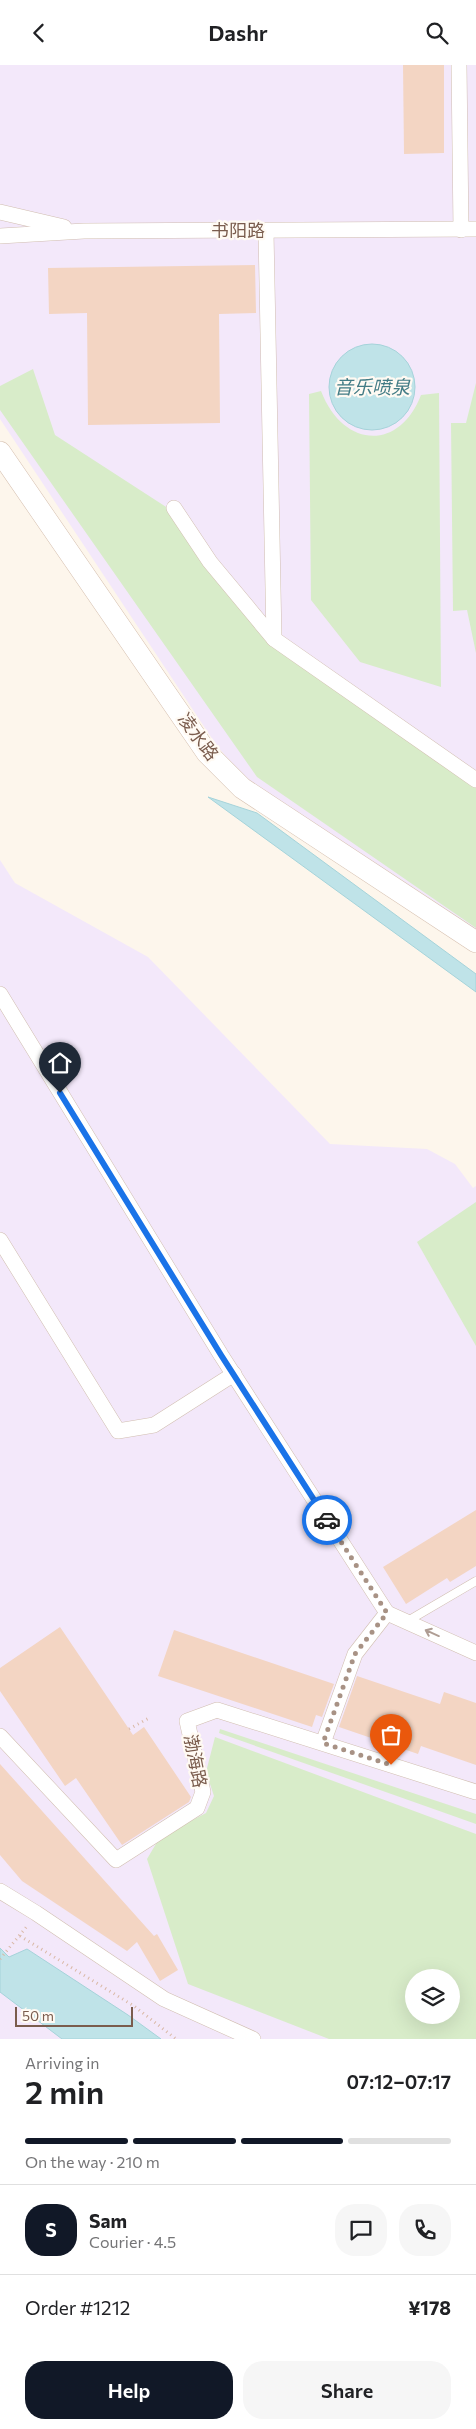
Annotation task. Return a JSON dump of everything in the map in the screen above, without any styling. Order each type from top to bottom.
[{"type":"main road","name":"凌水路","points":[[0,452],[207,753],[242,788],[476,942]]},
{"type":"street","points":[[459,65],[468,229]]},
{"type":"street","points":[[0,212],[84,231]]},
{"type":"street","name":"书阳路","points":[[0,236],[84,231],[266,232],[468,229]]},
{"type":"street","points":[[266,232],[274,639]]},
{"type":"street","points":[[174,508],[210,562],[274,639],[476,780]]},
{"type":"street","points":[[0,994],[234,1374],[387,1613],[476,1653]]},
{"type":"street","points":[[0,1239],[118,1431],[154,1425],[234,1374]]},
{"type":"street","points":[[323,1743],[355,1654],[387,1613]]},
{"type":"street","name":"渤海路","points":[[0,1736],[116,1860],[197,1808],[203,1792],[187,1721],[217,1710],[476,1792]]},
{"type":"street","points":[[0,1891],[164,1999],[253,2039]]},
{"type":"lane","points":[[406,1622],[476,1581]]},
{"type":"path","points":[[129,1729],[149,1718]]},
{"type":"path","points":[[0,1959],[20,1936],[134,2007],[176,2039]]},
{"type":"shaded area","points":[[0,65],[476,65],[476,933],[249,783],[217,746],[0,419]]},
{"type":"shaded area","points":[[0,860],[15,883],[148,957],[330,1144],[427,1149],[455,1164],[473,1188],[476,1186],[476,2039],[0,2039]]},
{"type":"green space","points":[[33,369],[55,435],[177,514],[274,639],[476,780],[476,928],[257,777],[0,410],[0,386]]},
{"type":"green space","points":[[476,383],[476,653],[467,610],[453,611],[451,423],[466,423]]},
{"type":"green space","points":[[321,391],[331,410],[343,424],[357,432],[371,436],[385,434],[399,426],[411,414],[421,395],[439,393],[441,687],[360,662],[311,600],[309,394]]},
{"type":"green space","points":[[476,1202],[476,1346],[417,1242]]},
{"type":"green space","points":[[220,1729],[476,1814],[476,1824],[219,1733]]},
{"type":"green space","points":[[215,1737],[476,1834],[476,2039],[329,2039],[188,1984],[147,1859],[160,1837],[206,1813],[214,1796],[206,1772]]},
{"type":"water","name":"音乐喷泉","points":[[364,344],[380,344],[389,347],[403,356],[412,370],[415,387],[412,404],[403,418],[389,427],[380,430],[364,430],[348,423],[336,411],[329,395],[329,379],[336,363],[348,351]]},
{"type":"water","points":[[208,797],[257,813],[476,974],[476,992]]},
{"type":"water","points":[[0,1948],[9,1957],[27,1949],[128,2015],[161,2039],[62,2039],[0,1992]]},
{"type":"building","points":[[403,65],[444,65],[444,153],[404,154]]},
{"type":"building","points":[[255,265],[256,313],[219,314],[220,423],[88,425],[87,313],[49,314],[48,268]]},
{"type":"building","points":[[476,1510],[476,1566],[450,1582],[447,1578],[406,1604],[383,1567]]},
{"type":"building","points":[[60,1627],[133,1735],[144,1727],[191,1797],[189,1802],[122,1845],[76,1778],[65,1786],[0,1691],[0,1668]]},
{"type":"building","points":[[174,1630],[334,1684],[322,1717],[316,1715],[312,1727],[158,1676]]},
{"type":"building","points":[[357,1676],[440,1704],[444,1692],[476,1703],[476,1765],[421,1746],[418,1754],[339,1727]]},
{"type":"building","points":[[0,1764],[154,1936],[157,1934],[178,1970],[160,1981],[137,1942],[127,1951],[22,1881],[0,1855]]},
{"type":"way so far","points":[[327,1520],[387,1613],[355,1654],[323,1743],[391,1765]]},
{"type":"route","points":[[60,1093],[221,1355],[327,1520]]}]
